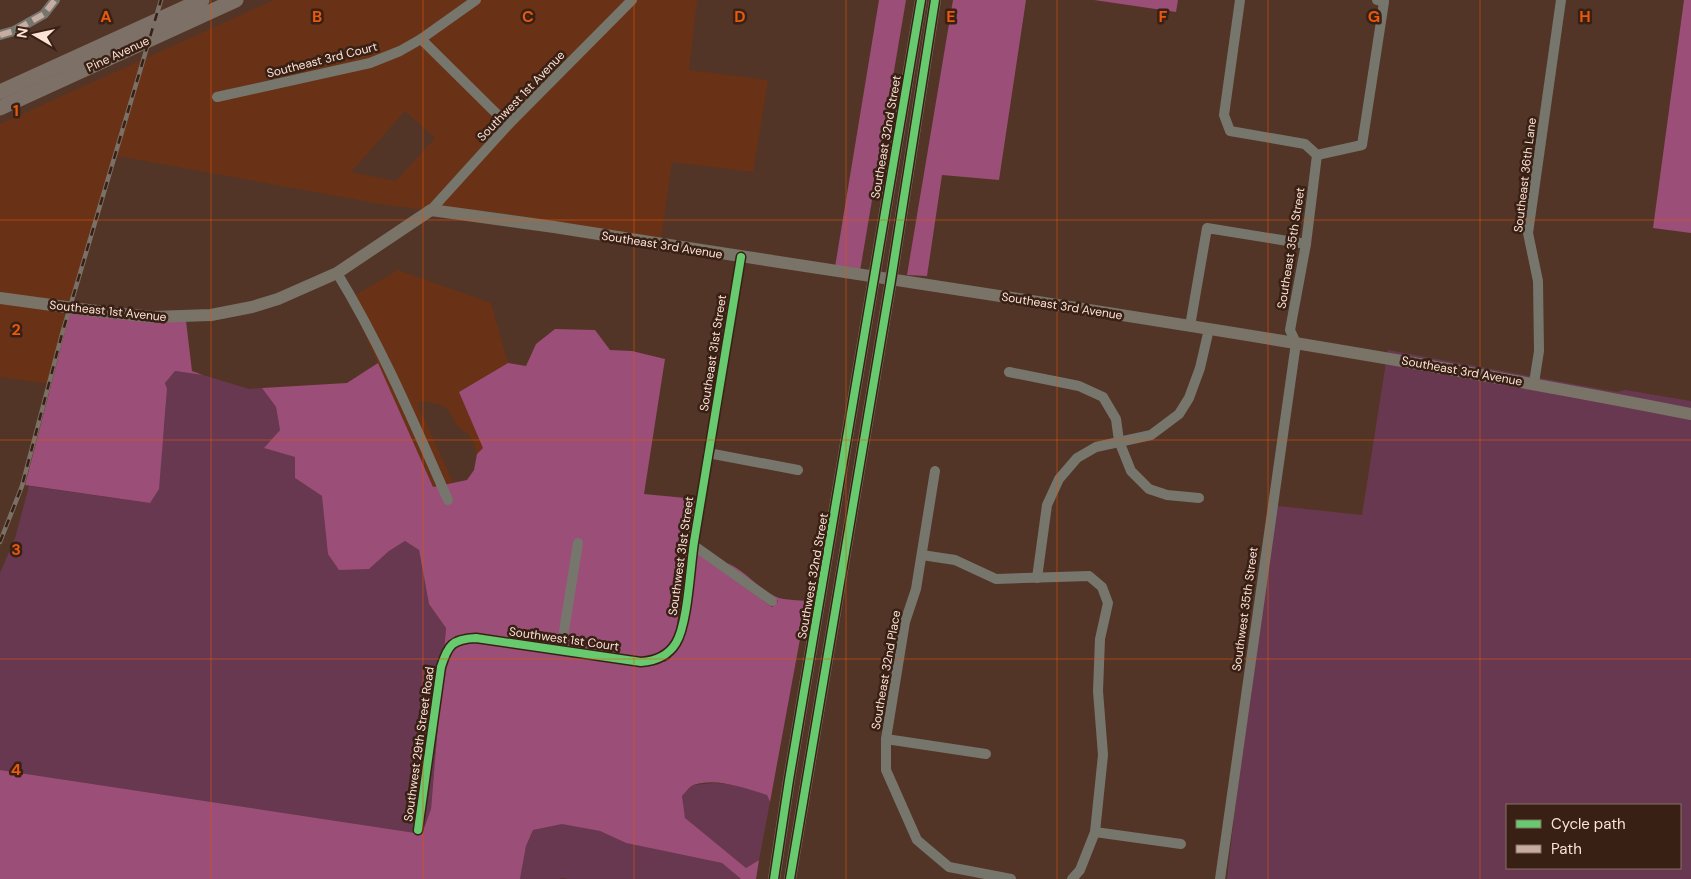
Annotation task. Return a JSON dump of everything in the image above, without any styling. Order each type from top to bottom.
[{"type":"highway","name":"Pine Avenue","points":[[0,92],[202,0]]},
{"type":"highway","name":"Pine Avenue","points":[[0,108],[236,0]]},
{"type":"main road","name":"Southeast 32nd Street","points":[[875,278],[921,0]]},
{"type":"main road","name":"Southeast 32nd Street","points":[[891,280],[935,0]]},
{"type":"main road","name":"Southeast 3rd Avenue","points":[[431,210],[554,227],[1296,343],[1534,383],[1691,414]]},
{"type":"main road","name":"Southeast 1st Avenue","points":[[0,298],[88,310],[152,316],[211,315],[252,307],[278,299],[337,273],[431,210]]},
{"type":"main road","name":"Southwest 32nd Street","points":[[774,879],[792,760],[875,278]]},
{"type":"main road","points":[[790,879],[891,280]]},
{"type":"street","points":[[0,36],[44,14],[55,0]]},
{"type":"street","name":"Southeast 3rd Court","points":[[217,97],[370,63],[400,51],[421,39],[476,0]]},
{"type":"street","name":"Southwest 1st Avenue","points":[[431,210],[508,125],[632,0]]},
{"type":"street","points":[[1240,0],[1224,115],[1230,131],[1305,144],[1318,155],[1362,145],[1384,2],[1380,1]]},
{"type":"street","name":"Southeast 36th Lane","points":[[1534,383],[1539,351],[1538,281],[1528,232],[1560,0]]},
{"type":"street","points":[[421,39],[508,125]]},
{"type":"street","name":"Southeast 35th Street","points":[[1296,343],[1290,330],[1306,244],[1318,155]]},
{"type":"street","points":[[1190,326],[1207,228],[1306,244]]},
{"type":"street","name":"Southeast 31st Street","points":[[708,453],[741,257]]},
{"type":"street","points":[[337,273],[360,310],[409,411],[448,500]]},
{"type":"street","points":[[1037,578],[1047,505],[1058,479],[1077,458],[1096,447],[1151,435],[1179,414],[1190,398],[1200,368],[1209,329]]},
{"type":"street","name":"Southwest 35th Street","points":[[1220,879],[1296,343]]},
{"type":"street","points":[[1009,372],[1079,386],[1103,398],[1116,419],[1119,441],[1131,471],[1149,488],[1167,495],[1199,498]]},
{"type":"street","points":[[708,453],[798,470]]},
{"type":"street","name":"Southwest 31st Street","points":[[663,656],[676,642],[680,632],[708,453]]},
{"type":"street","name":"Southeast 32nd Place","points":[[935,471],[916,589],[906,622],[886,739],[886,770],[917,840],[950,867],[1011,879]]},
{"type":"street","points":[[561,650],[578,543]]},
{"type":"street","points":[[693,545],[772,601]]},
{"type":"street","points":[[922,555],[955,560],[996,579],[1089,576],[1102,587],[1108,603],[1100,639],[1098,691],[1103,755],[1095,832],[1080,870],[1072,879]]},
{"type":"street","name":"Southwest 1st Court","points":[[460,639],[476,638],[641,662],[656,660],[663,656]]},
{"type":"street","name":"Southwest 29th Street Road","points":[[418,830],[441,667],[448,649],[460,639]]},
{"type":"street","points":[[886,739],[986,754]]},
{"type":"street","points":[[1095,832],[1181,844]]},
{"type":"shaded area","points":[[274,0],[697,0],[689,70],[768,80],[753,172],[672,162],[661,240],[386,205],[117,156],[72,304],[0,294],[0,124]],"holes":[[[405,111],[435,138],[396,181],[351,172]]]},
{"type":"shaded area","points":[[879,0],[906,0],[860,271],[835,267]]},
{"type":"shaded area","points":[[953,0],[1026,0],[999,180],[942,175],[927,276],[907,275]]},
{"type":"shaded area","points":[[1094,0],[1178,0],[1176,12]]},
{"type":"shaded area","points":[[1684,0],[1691,0],[1691,233],[1653,228]]},
{"type":"shaded area","points":[[398,270],[491,303],[508,363],[459,392],[484,448],[477,454],[473,441],[467,433],[457,426],[448,409],[441,405],[423,401],[419,402],[419,408],[453,482],[433,487],[349,299]]},
{"type":"shaded area","points":[[0,302],[70,312],[51,384],[0,377]]},
{"type":"shaded area","points":[[70,312],[186,321],[192,371],[203,375],[175,371],[165,383],[167,389],[159,489],[150,503],[25,485]]},
{"type":"shaded area","points":[[555,329],[595,330],[610,350],[632,351],[665,359],[644,494],[696,499],[689,543],[687,545],[676,631],[669,644],[660,652],[642,657],[467,634],[455,636],[457,644],[469,642],[664,662],[670,659],[697,553],[772,607],[778,601],[727,563],[741,571],[772,595],[782,599],[807,601],[770,802],[767,795],[740,787],[711,782],[693,785],[682,796],[685,818],[746,868],[759,860],[756,879],[741,879],[722,863],[626,843],[600,831],[562,824],[533,830],[526,846],[520,879],[0,879],[0,770],[422,834],[431,809],[446,628],[429,604],[419,550],[405,541],[389,551],[369,569],[339,570],[328,554],[322,496],[295,478],[295,457],[264,448],[280,430],[276,407],[262,388],[347,383],[378,363],[433,487],[467,480],[474,470],[477,454],[483,448],[459,392],[508,363],[526,366],[536,344]]},
{"type":"shaded area","points":[[1388,350],[1617,392],[1625,390],[1691,401],[1691,409],[1387,354]]},
{"type":"shaded area","points":[[1386,362],[1691,418],[1691,879],[1227,879],[1269,505],[1362,515]]},
{"type":"shaded area","points":[[175,371],[203,375],[249,389],[262,388],[276,407],[280,430],[265,448],[295,457],[295,478],[322,496],[326,521],[369,569],[389,551],[405,541],[419,550],[429,604],[446,628],[431,809],[422,834],[0,770],[0,573],[15,538],[29,486],[150,503],[162,430],[164,430],[167,389],[165,383]]},
{"type":"shaded area","points":[[715,783],[737,785],[767,795],[770,802],[759,860],[746,868],[684,818],[682,796],[692,785]]},
{"type":"shaded area","points":[[562,823],[600,831],[626,843],[722,863],[741,879],[520,879],[526,846],[533,830]]},
{"type":"railway","points":[[0,542],[22,486],[62,334],[161,0]]},
{"type":"marked path","points":[[0,35],[14,31],[44,14],[55,0]]},
{"type":"cycle path","points":[[774,879],[789,780],[921,0]]},
{"type":"cycle path","points":[[790,879],[891,280],[935,0]]},
{"type":"cycle path","points":[[418,830],[441,667],[446,653],[456,642],[476,638],[641,662],[661,657],[676,643],[686,609],[694,542],[741,257]]}]
